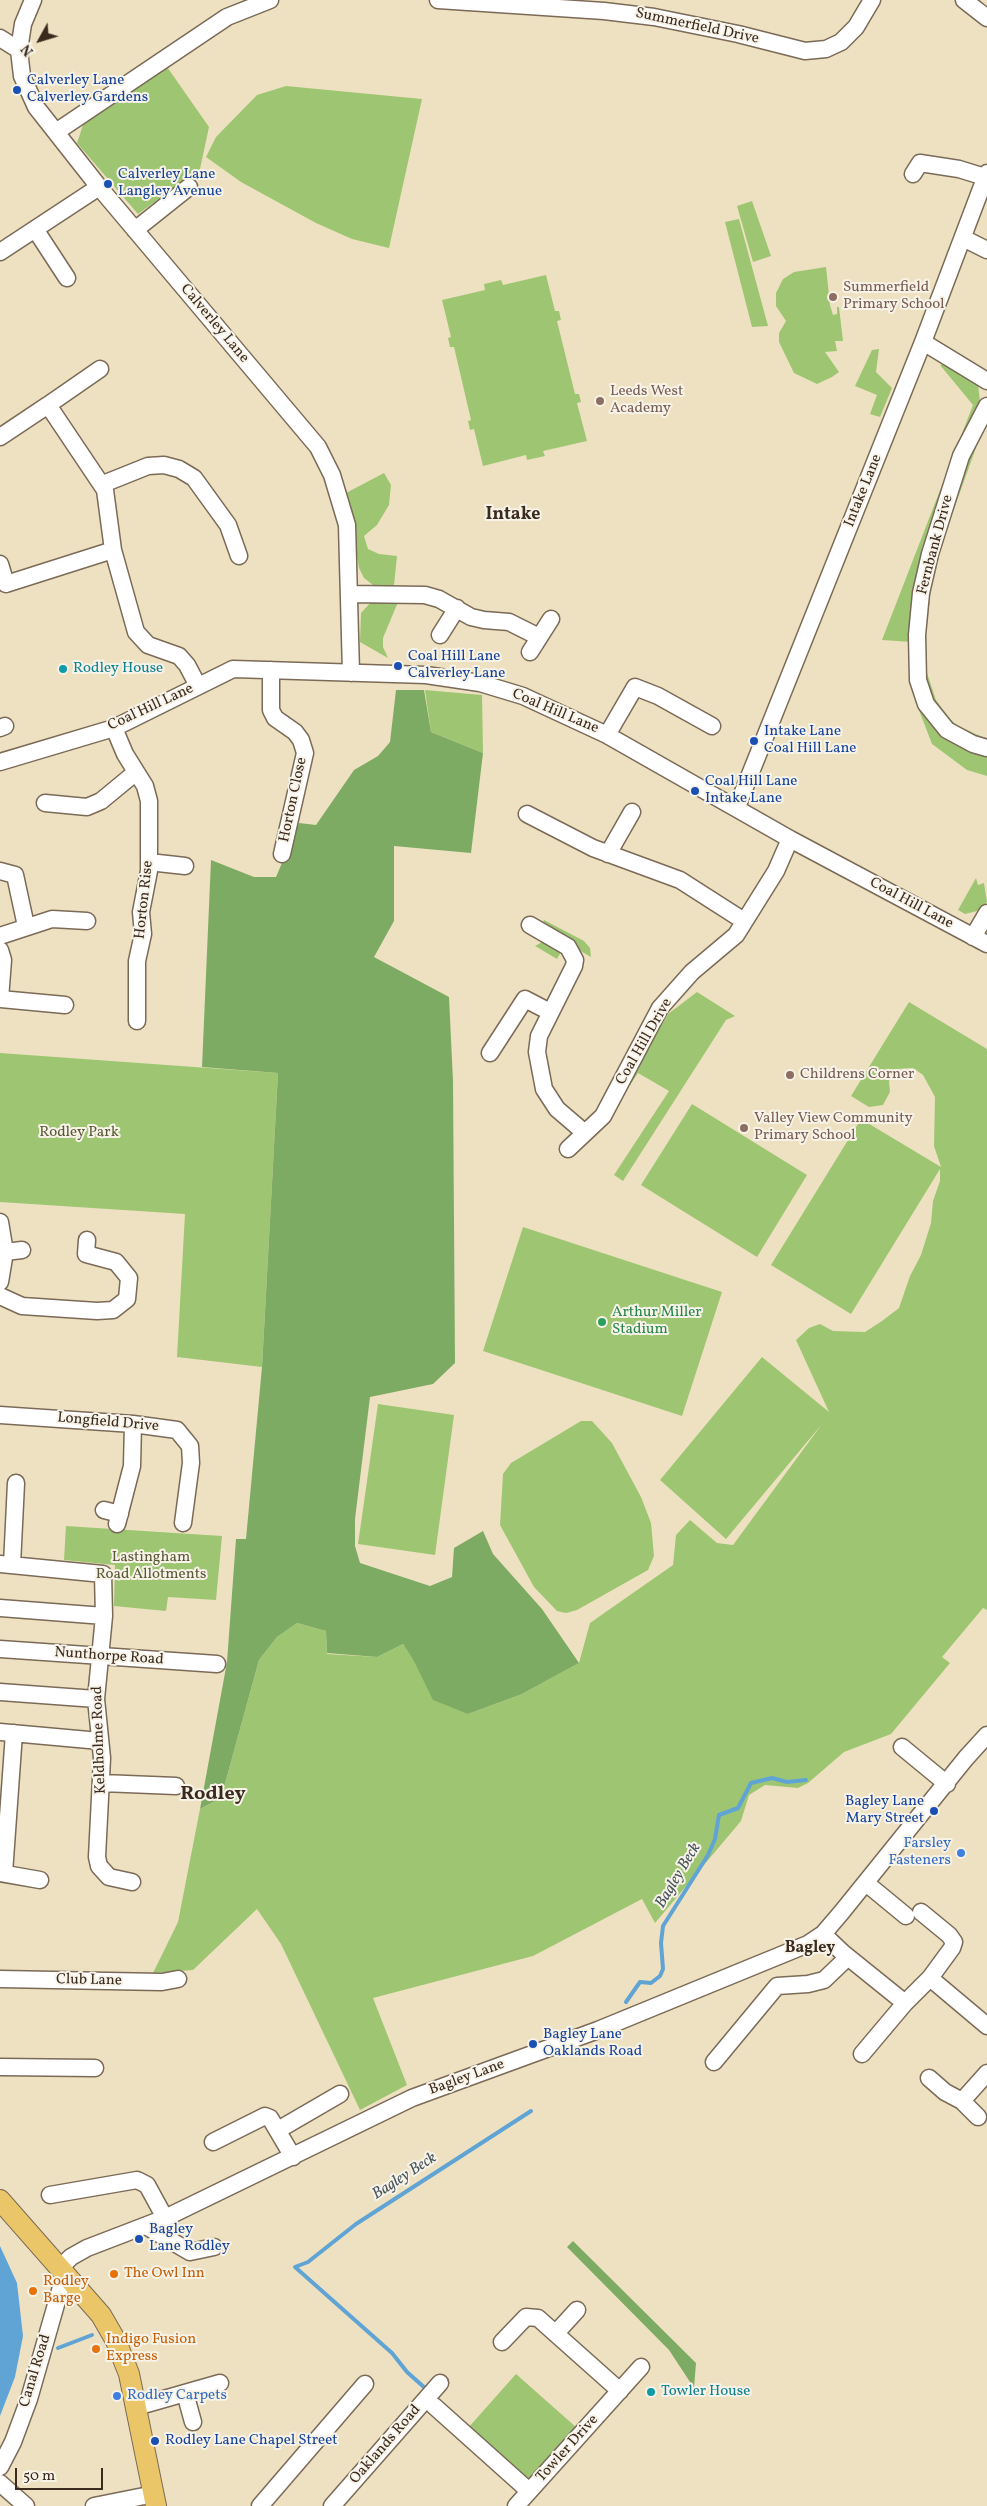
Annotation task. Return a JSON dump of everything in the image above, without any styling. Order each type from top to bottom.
[{"type":"main road","points":[[0,2200],[101,2315],[116,2341],[129,2374],[155,2500]]},
{"type":"street","name":"Calverley Lane","points":[[33,0],[23,24],[20,50],[22,76],[36,108],[99,187],[318,447],[332,475],[347,525],[351,673]]},
{"type":"street","points":[[56,132],[227,17],[270,0]]},
{"type":"street","name":"Summerfield Drive","points":[[438,0],[605,5],[738,34],[805,51],[826,49],[849,36],[872,0]]},
{"type":"street","points":[[964,0],[987,18]]},
{"type":"street","points":[[0,38],[20,50]]},
{"type":"street","points":[[913,174],[920,163],[986,175]]},
{"type":"street","name":"Intake Lane","points":[[737,807],[923,342],[986,175]]},
{"type":"street","points":[[0,252],[99,187]]},
{"type":"street","points":[[135,230],[189,187]]},
{"type":"street","points":[[35,229],[67,278]]},
{"type":"street","points":[[963,238],[987,250]]},
{"type":"street","points":[[923,342],[987,381]]},
{"type":"street","points":[[0,437],[100,369]]},
{"type":"street","points":[[48,405],[103,484],[113,550],[136,632],[148,645],[179,656],[187,665],[198,686]]},
{"type":"street","name":"Fernbank Drive","points":[[987,406],[961,456],[930,554],[921,593],[917,635],[918,680],[926,704],[947,730],[973,744],[987,748]]},
{"type":"street","points":[[103,484],[148,466],[164,465],[179,469],[194,478],[228,524],[239,556]]},
{"type":"street","points":[[0,564],[6,584],[113,550]]},
{"type":"street","points":[[349,594],[425,595],[439,599],[478,618],[509,622],[540,637]]},
{"type":"street","points":[[440,635],[456,608]]},
{"type":"street","points":[[530,652],[550,619]]},
{"type":"street","name":"Coal Hill Lane","points":[[0,762],[114,728],[233,669],[426,675],[480,683],[523,696],[607,735],[737,807],[790,839],[980,940]]},
{"type":"street","name":"Horton Close","points":[[271,670],[271,710],[275,718],[295,732],[301,740],[305,752],[282,854]]},
{"type":"street","points":[[607,735],[635,687],[658,696],[712,726]]},
{"type":"street","name":"Horton Rise","points":[[114,728],[135,773],[145,786],[149,801],[149,862],[141,912],[143,934],[137,961],[136,1021]]},
{"type":"street","points":[[45,803],[87,807],[101,801],[135,773]]},
{"type":"street","points":[[608,854],[632,812]]},
{"type":"street","points":[[528,814],[608,854],[680,880],[744,921]]},
{"type":"street","name":"Coal Hill Drive","points":[[568,1149],[603,1116],[660,1008],[692,972],[736,935],[776,871],[790,839]]},
{"type":"street","points":[[149,862],[186,866]]},
{"type":"street","points":[[0,871],[15,874],[26,926]]},
{"type":"street","points":[[980,940],[987,913]]},
{"type":"street","points":[[0,936],[52,919],[86,920]]},
{"type":"street","points":[[530,925],[568,947],[575,960],[574,966],[539,1036],[537,1052],[544,1089],[557,1109],[585,1133]]},
{"type":"street","points":[[0,950],[3,960],[0,999],[65,1005]]},
{"type":"street","points":[[490,1053],[524,999],[550,1012]]},
{"type":"street","points":[[0,1222],[5,1252],[0,1282]]},
{"type":"street","points":[[0,1296],[22,1306],[97,1311],[113,1310],[126,1299],[129,1278],[116,1262],[86,1254],[87,1240]]},
{"type":"street","points":[[5,1252],[22,1250]]},
{"type":"street","name":"Longfield Drive","points":[[0,1415],[133,1424],[177,1430],[190,1446],[191,1463],[180,1514]]},
{"type":"street","points":[[114,1516],[132,1466],[133,1424]]},
{"type":"street","points":[[6,1564],[16,1483]]},
{"type":"street","name":"Keldholme Road","points":[[6,1564],[103,1574],[104,1616],[96,1699],[102,1783],[98,1857],[99,1866],[109,1877],[132,1882]]},
{"type":"street","points":[[0,1608],[104,1616]]},
{"type":"street","name":"Nunthorpe Road","points":[[0,1649],[217,1664]]},
{"type":"street","points":[[0,1692],[96,1699]]},
{"type":"street","points":[[40,1880],[2,1873],[7,1733],[100,1741]]},
{"type":"street","name":"Bagley Lane","points":[[62,2270],[72,2257],[87,2248],[165,2218],[412,2098],[598,2030],[808,1944],[823,1934],[987,1735]]},
{"type":"street","points":[[902,1747],[947,1784]]},
{"type":"street","points":[[102,1783],[176,1786]]},
{"type":"street","points":[[862,2054],[905,2003],[930,1978],[952,1948],[954,1942],[866,1883]]},
{"type":"street","points":[[823,1934],[848,1957],[905,2003]]},
{"type":"street","points":[[714,2062],[778,1986],[808,1984],[824,1980],[839,1968],[848,1957]]},
{"type":"street","points":[[930,1978],[987,2026]]},
{"type":"street","name":"Club Lane","points":[[0,1979],[162,1982],[178,1979]]},
{"type":"street","points":[[0,2067],[95,2068]]},
{"type":"street","points":[[962,2101],[987,2073]]},
{"type":"street","points":[[929,2078],[945,2092],[962,2101],[966,2108],[978,2118]]},
{"type":"street","points":[[278,2130],[340,2094]]},
{"type":"street","points":[[213,2142],[265,2116],[270,2118],[293,2157]]},
{"type":"street","points":[[50,2195],[137,2180],[147,2185],[165,2218]]},
{"type":"street","points":[[146,2226],[190,2252],[214,2247]]},
{"type":"street","name":"Canal Road","points":[[0,2467],[13,2442],[29,2399],[51,2322],[62,2270]]},
{"type":"street","points":[[556,2334],[577,2310]]},
{"type":"street","points":[[502,2342],[526,2317],[538,2318],[620,2391]]},
{"type":"street","name":"Towler Drive","points":[[516,2506],[641,2367]]},
{"type":"street","points":[[136,2407],[220,2383]]},
{"type":"street","name":"Oaklands Road","points":[[340,2503],[440,2383]]},
{"type":"street","points":[[260,2506],[365,2384]]},
{"type":"street","points":[[185,2393],[193,2422]]},
{"type":"street","points":[[434,2406],[529,2491]]},
{"type":"street","points":[[0,2483],[26,2506]]},
{"type":"street","points":[[94,2506],[155,2500]]},
{"type":"green space","points":[[165,64],[209,127],[200,169],[138,214],[77,143],[86,116]]},
{"type":"green space","points":[[286,86],[422,99],[389,248],[352,239],[316,223],[241,182],[206,157],[216,137],[257,95]]},
{"type":"green space","points":[[752,201],[771,256],[753,262],[737,206]]},
{"type":"green space","points":[[739,219],[768,326],[752,327],[725,222]]},
{"type":"green space","points":[[826,267],[830,305],[833,315],[837,314],[837,307],[839,307],[843,341],[835,341],[837,351],[825,352],[839,372],[817,384],[794,373],[779,342],[779,333],[786,321],[776,306],[776,293],[783,279],[794,272]]},
{"type":"green space","points":[[546,275],[555,311],[559,311],[561,320],[557,321],[575,394],[579,394],[581,402],[577,403],[587,441],[543,451],[545,456],[527,460],[526,455],[483,466],[474,429],[470,430],[468,421],[471,420],[454,347],[450,347],[448,338],[451,337],[442,300],[485,290],[484,284],[501,280],[503,285]]},
{"type":"green space","points":[[879,349],[876,372],[892,388],[880,417],[870,414],[877,395],[855,386],[872,350]]},
{"type":"green space","points":[[947,364],[978,384],[981,410],[912,642],[882,640],[973,405],[940,365]]},
{"type":"green space","points":[[981,434],[946,531],[932,579],[926,634],[927,673],[936,700],[950,719],[958,726],[987,739],[987,743],[974,738],[946,720],[929,696],[922,660],[930,576],[972,446]]},
{"type":"green space","points":[[384,473],[391,485],[389,505],[377,525],[364,536],[368,549],[379,554],[397,556],[394,585],[384,586],[373,585],[364,578],[359,568],[346,493]]},
{"type":"green space","points":[[372,601],[398,602],[383,638],[383,647],[388,658],[360,642],[361,613]]},
{"type":"green space","points":[[396,690],[424,690],[431,732],[483,753],[471,853],[394,846],[394,921],[374,957],[449,997],[453,1081],[455,1363],[433,1384],[370,1397],[355,1519],[355,1546],[360,1563],[430,1586],[452,1577],[454,1548],[483,1531],[493,1554],[542,1609],[579,1663],[522,1694],[468,1714],[433,1700],[414,1661],[403,1644],[377,1657],[327,1653],[326,1631],[297,1623],[277,1637],[259,1660],[221,1798],[200,1809],[227,1662],[236,1539],[246,1539],[262,1367],[278,1073],[202,1067],[211,860],[254,877],[276,877],[299,823],[316,825],[354,770],[378,756],[390,742]]},
{"type":"green space","points":[[425,690],[482,695],[483,753],[431,732]]},
{"type":"green space","points":[[919,704],[925,716],[938,731],[987,755],[987,776],[967,770],[932,744],[917,705]]},
{"type":"green space","points":[[976,878],[978,885],[984,883],[987,902],[977,911],[965,914],[958,910]]},
{"type":"green space","points":[[544,920],[584,941],[590,948],[591,957],[540,928]]},
{"type":"green space","points":[[544,941],[562,950],[557,959],[535,946]]},
{"type":"green space","points":[[697,992],[735,1016],[726,1020],[623,1181],[614,1175],[669,1091],[638,1073],[630,1085],[628,1084],[668,1014]]},
{"type":"green space","points":[[909,1002],[987,1049],[987,1610],[983,1608],[942,1657],[950,1663],[891,1734],[844,1752],[808,1783],[798,1788],[765,1785],[749,1795],[741,1821],[655,1923],[642,1899],[533,1956],[373,1998],[407,2085],[360,2110],[281,1944],[257,1909],[193,1970],[153,1973],[178,1922],[200,1809],[221,1798],[259,1660],[277,1637],[297,1623],[326,1631],[327,1654],[377,1657],[403,1644],[414,1660],[468,1714],[522,1694],[579,1663],[590,1623],[673,1565],[676,1535],[690,1520],[717,1543],[733,1545],[822,1424],[726,1539],[660,1480],[762,1357],[829,1412],[796,1340],[809,1328],[820,1324],[833,1331],[865,1332],[899,1308],[910,1276],[921,1255],[931,1223],[933,1201],[940,1181],[940,1169],[851,1314],[771,1265],[861,1119],[941,1167],[934,1146],[935,1097],[923,1075],[913,1068],[897,1069],[889,1081],[890,1092],[883,1105],[869,1107],[851,1096]]},
{"type":"green space","name":"Rodley Park","points":[[0,1053],[278,1073],[262,1367],[177,1357],[185,1214],[0,1202]]},
{"type":"green space","points":[[692,1104],[807,1175],[757,1257],[641,1185]]},
{"type":"green space","name":"Arthur Miller Stadium","points":[[523,1227],[722,1292],[682,1416],[483,1351]]},
{"type":"green space","points":[[378,1404],[454,1415],[435,1555],[358,1544]]},
{"type":"green space","points":[[581,1421],[592,1421],[612,1443],[641,1497],[651,1523],[654,1556],[648,1570],[577,1610],[566,1613],[557,1611],[534,1587],[500,1525],[503,1474],[511,1463]]},
{"type":"green space","name":"Lastingham Road Allotments","points":[[66,1526],[222,1536],[216,1600],[168,1597],[166,1611],[114,1606],[115,1565],[64,1560]]},
{"type":"green space","points":[[573,2241],[696,2363],[694,2388],[669,2350],[567,2247]]},
{"type":"green space","points":[[516,2374],[577,2428],[529,2482],[468,2428]]},
{"type":"water","points":[[0,2246],[17,2283],[23,2336],[15,2377],[0,2416]]},
{"type":"waterway","name":"Bagley Beck","points":[[626,2002],[640,1982],[651,1983],[660,1976],[663,1969],[661,1943],[663,1926],[708,1855],[715,1839],[719,1815],[738,1808],[751,1783],[772,1778],[787,1782],[806,1780]]},
{"type":"waterway","name":"Bagley Beck","points":[[425,2388],[407,2372],[392,2353],[295,2267],[308,2262],[356,2224],[531,2111]]},
{"type":"waterway","name":"Bagley Beck","points":[[58,2348],[92,2335]]},
{"type":"place","name":"Calverley Lane Calverley Gardens","points":[[17,90]]},
{"type":"place","name":"Calverley Lane Langley Avenue","points":[[108,184]]},
{"type":"place","name":"Summerfield Primary School","points":[[833,297]]},
{"type":"place","name":"Leeds West Academy","points":[[600,401]]},
{"type":"place","name":"Coal Hill Lane Calverley Lane","points":[[398,666]]},
{"type":"place","name":"Rodley House","points":[[63,669]]},
{"type":"place","name":"Intake Lane Coal Hill Lane","points":[[754,741]]},
{"type":"place","name":"Coal Hill Lane Intake Lane","points":[[695,791]]},
{"type":"place","name":"Childrens Corner","points":[[790,1075]]},
{"type":"place","name":"Valley View Community Primary School","points":[[744,1128]]},
{"type":"place","name":"Arthur Miller Stadium","points":[[602,1322]]},
{"type":"place","name":"Bagley Lane Mary Street","points":[[934,1811]]},
{"type":"place","name":"Farsley Fasteners","points":[[961,1853]]},
{"type":"place","name":"Bagley Lane Oaklands Road","points":[[533,2044]]},
{"type":"place","name":"Bagley Lane Rodley","points":[[139,2239]]},
{"type":"place","name":"The Owl Inn","points":[[114,2274]]},
{"type":"place","name":"Rodley Barge","points":[[33,2291]]},
{"type":"place","name":"Indigo Fusion Express","points":[[96,2349]]},
{"type":"place","name":"Towler House","points":[[651,2392]]},
{"type":"place","name":"Rodley Carpets","points":[[117,2396]]},
{"type":"place","name":"Rodley Lane Chapel Street","points":[[155,2441]]},
{"type":"district","name":"Intake","points":[[513,516]]},
{"type":"district","name":"Rodley","points":[[213,1795]]},
{"type":"district","name":"Bagley","points":[[810,1949]]}]
